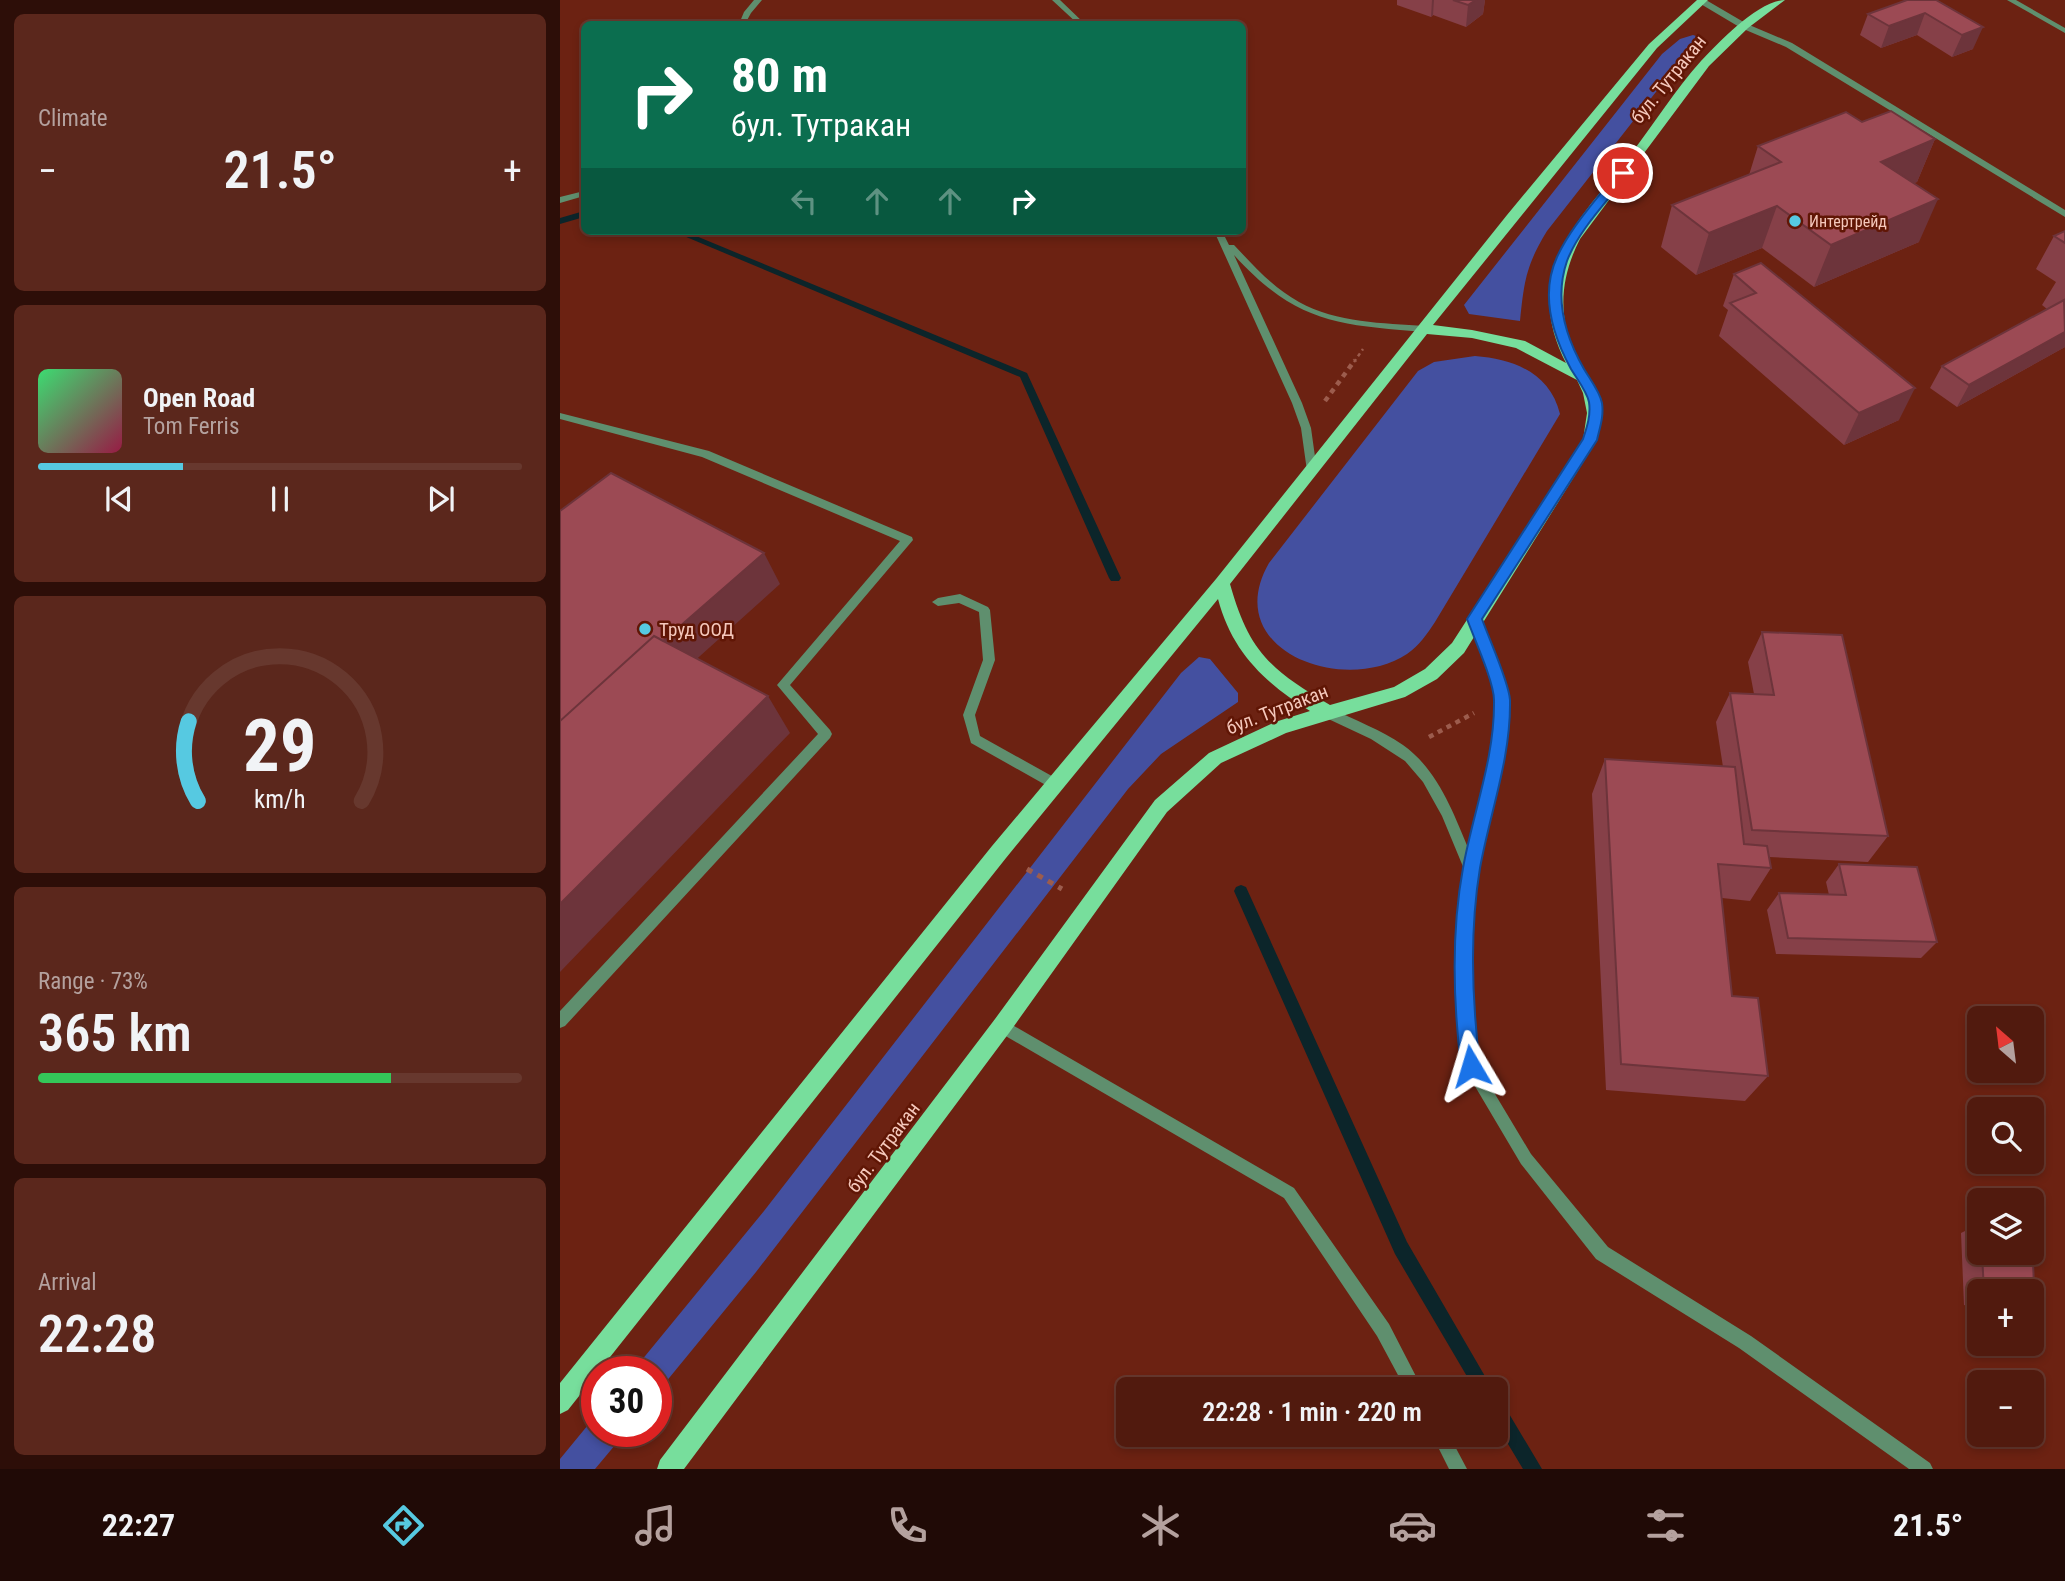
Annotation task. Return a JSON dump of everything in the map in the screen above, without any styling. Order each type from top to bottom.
[{"type":"main road","name":"бул. Тутракан","points":[[669,1469],[1002,1026],[1161,806],[1215,758],[1282,727],[1399,692],[1431,674],[1458,648],[1590,440],[1595,421],[1595,400],[1568,352],[1559,328],[1555,289],[1562,258],[1574,238],[1705,64],[1744,26],[1780,0]]},
{"type":"main road","name":"бул. Тутракан","points":[[560,1402],[999,852],[1312,471],[1511,218],[1653,46],[1702,1]]},
{"type":"main road","points":[[1424,328],[1520,344],[1585,378]]},
{"type":"main road","points":[[1222,583],[1231,620],[1257,663],[1326,712]]},
{"type":"street","points":[[744,21],[758,0]]},
{"type":"street","points":[[1056,0],[1079,21]]},
{"type":"street","points":[[2011,0],[2065,31]]},
{"type":"street","points":[[1702,1],[1744,26],[1789,45],[2065,214]]},
{"type":"street","points":[[560,200],[581,195]]},
{"type":"street","points":[[1220,235],[1297,403],[1306,428],[1312,471]]},
{"type":"street","points":[[1221,235],[1253,274],[1286,301],[1351,324],[1424,328]]},
{"type":"street","points":[[560,416],[705,454],[908,540],[783,685],[826,734],[560,1021]]},
{"type":"street","points":[[939,602],[960,598],[984,610],[989,660],[968,715],[975,739],[1055,784]]},
{"type":"street","points":[[1475,619],[1502,697],[1496,768],[1471,869],[1464,945],[1463,1005],[1471,1066],[1526,1159],[1602,1253],[1745,1342],[1924,1469]]},
{"type":"street","points":[[1326,712],[1387,741],[1419,767],[1439,798],[1471,869]]},
{"type":"street","points":[[1002,1026],[1289,1193],[1383,1330],[1408,1377]]},
{"type":"street","points":[[1446,1447],[1458,1469]]},
{"type":"path","points":[[1306,428],[1380,325]]},
{"type":"path","points":[[1402,752],[1502,697]]},
{"type":"path","points":[[999,852],[1089,904]]},
{"type":"shaded area","points":[[1693,35],[1699,37],[1547,231],[1527,274],[1520,321],[1469,314],[1464,305],[1662,54],[1680,39]]},
{"type":"shaded area","points":[[1475,356],[1516,365],[1539,378],[1555,400],[1560,414],[1435,622],[1415,647],[1407,654],[1381,666],[1351,670],[1322,667],[1295,657],[1274,641],[1260,620],[1258,594],[1269,563],[1418,371],[1434,362]]},
{"type":"shaded area","points":[[1199,657],[1210,659],[1238,693],[1238,702],[1161,754],[1128,789],[756,1272],[672,1374],[672,1356],[645,1356],[764,1211],[1181,673]]},
{"type":"shaded area","points":[[581,1433],[581,1447],[613,1447],[595,1469],[560,1469],[560,1459]]},
{"type":"building","points":[[1453,0],[1476,0],[1468,5]]},
{"type":"building","points":[[1907,0],[1936,0],[1983,27],[1962,35],[1925,13],[1889,26],[1868,14]]},
{"type":"building","points":[[1891,111],[1935,139],[1881,162],[1938,199],[1831,245],[1777,206],[1709,233],[1672,205],[1781,162],[1758,146],[1846,112],[1862,122]]},
{"type":"building","points":[[2065,231],[2065,243],[2054,236]]},
{"type":"building","points":[[1761,263],[1915,388],[1859,413],[1730,303],[1756,293],[1734,274]]},
{"type":"building","points":[[2064,300],[2065,332],[1969,385],[1942,366]]},
{"type":"building","name":"Труд ООД","points":[[611,473],[764,553],[663,641],[654,636],[560,721],[560,511]]},
{"type":"building","points":[[1762,632],[1842,635],[1888,836],[1752,830],[1730,693],[1774,695]]},
{"type":"building","points":[[654,636],[768,696],[560,904],[560,721]]},
{"type":"building","points":[[1605,759],[1735,767],[1744,844],[1767,846],[1771,868],[1718,864],[1732,996],[1758,998],[1768,1076],[1621,1064]]},
{"type":"building","points":[[1839,864],[1917,867],[1937,942],[1788,938],[1779,893],[1846,895]]},
{"type":"building","points":[[1983,1265],[2033,1265],[2034,1279],[1983,1279]]},
{"type":"waterway","points":[[560,221],[581,215]]},
{"type":"waterway","points":[[686,235],[1024,375],[1115,578]]},
{"type":"waterway","points":[[1241,891],[1401,1248],[1477,1377]]},
{"type":"waterway","points":[[1508,1428],[1533,1469]]},
{"type":"place","name":"Интертрейд","points":[[1795,221]]},
{"type":"place","name":"Труд ООД","points":[[645,629]]},
{"type":"route","points":[[1471,1066],[1463,1005],[1464,945],[1471,869],[1496,768],[1502,697],[1475,619],[1590,440],[1595,421],[1595,400],[1568,352],[1559,328],[1555,289],[1562,258],[1623,173]]}]
